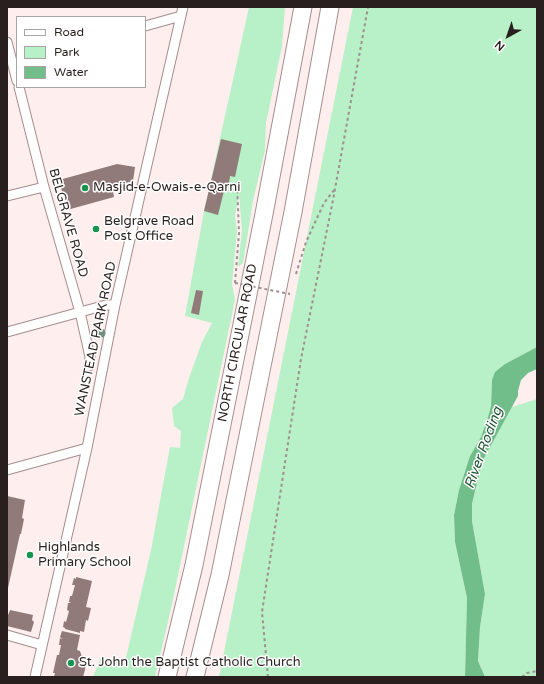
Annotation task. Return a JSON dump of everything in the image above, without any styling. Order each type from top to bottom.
[{"type":"highway","name":"NORTH CIRCULAR ROAD","points":[[167,677],[196,557],[303,7]]},
{"type":"highway","points":[[195,677],[220,575],[292,220],[330,7]]},
{"type":"street","points":[[146,26],[182,12]]},
{"type":"street","name":"WANSTEAD PARK ROAD","points":[[35,677],[87,448],[115,305],[182,12]]},
{"type":"street","points":[[7,42],[16,77]]},
{"type":"street","name":"BELGRAVE ROAD","points":[[18,88],[44,186],[80,312],[90,357],[89,366]]},
{"type":"street","points":[[7,196],[44,186]]},
{"type":"street","points":[[7,332],[106,305],[115,305]]},
{"type":"street","points":[[7,470],[87,448]]},
{"type":"street","points":[[7,635],[42,645]]},
{"type":"path","points":[[268,677],[262,612],[301,359],[335,189],[368,7]]},
{"type":"path","points":[[237,181],[239,234],[234,283],[290,294]]},
{"type":"path","points":[[295,279],[306,242],[324,203],[335,189]]},
{"type":"path","points":[[522,677],[527,673],[537,671]]},
{"type":"green space","points":[[249,7],[285,7],[282,46],[266,123],[265,150],[253,201],[243,263],[238,267],[242,230],[239,194],[235,216],[237,232],[232,284],[235,300],[171,609],[155,677],[93,677],[101,657],[125,662],[151,550],[170,447],[180,448],[181,431],[174,426],[172,408],[183,399],[202,342],[212,323],[185,316],[204,211]]},
{"type":"green space","points":[[353,7],[537,7],[537,347],[505,364],[492,380],[491,406],[488,417],[481,437],[470,456],[459,490],[454,515],[455,542],[467,598],[465,677],[219,677]]},
{"type":"green space","points":[[537,399],[537,677],[485,677],[478,661],[480,627],[485,594],[472,521],[472,504],[483,460],[512,407]]},
{"type":"water","name":"River Roding","points":[[537,347],[537,369],[528,373],[521,380],[518,396],[483,460],[472,504],[472,521],[485,594],[480,627],[478,661],[485,677],[465,677],[467,598],[455,542],[454,515],[459,490],[470,456],[481,437],[488,417],[491,406],[492,380],[495,372],[505,364]]},
{"type":"building","points":[[221,139],[242,144],[235,177],[230,176],[229,184],[226,183],[218,215],[204,211]]},
{"type":"building","name":"Masjid-e-Owais-e-Qarni","points":[[117,164],[135,167],[133,181],[112,187],[114,197],[67,210],[59,180]]},
{"type":"building","points":[[196,290],[203,291],[199,315],[191,313]]},
{"type":"building","points":[[7,496],[25,500],[22,518],[24,519],[8,588]]},
{"type":"building","points":[[76,577],[92,581],[86,607],[91,608],[88,621],[86,620],[84,632],[80,631],[80,633],[65,629],[63,627],[69,611],[67,610],[68,603],[71,603],[69,602],[70,596],[72,596],[75,585],[72,585],[74,578],[76,579]]},
{"type":"building","points":[[10,610],[33,615],[32,620],[34,622],[31,632],[7,626],[7,615]]},
{"type":"building","name":"St. John the Baptist Catholic Church","points":[[62,631],[80,635],[77,650],[80,651],[83,660],[86,659],[83,677],[54,677],[55,673],[53,673],[61,645],[59,645],[60,638],[63,639],[60,637]]},
{"type":"place","name":"Masjid-e-Owais-e-Qarni","points":[[85,188]]},
{"type":"place","name":"Belgrave Road Post Office","points":[[96,229]]},
{"type":"place","name":"Highlands Primary School","points":[[30,555]]},
{"type":"place","name":"St. John the Baptist Catholic Church","points":[[71,663]]}]
